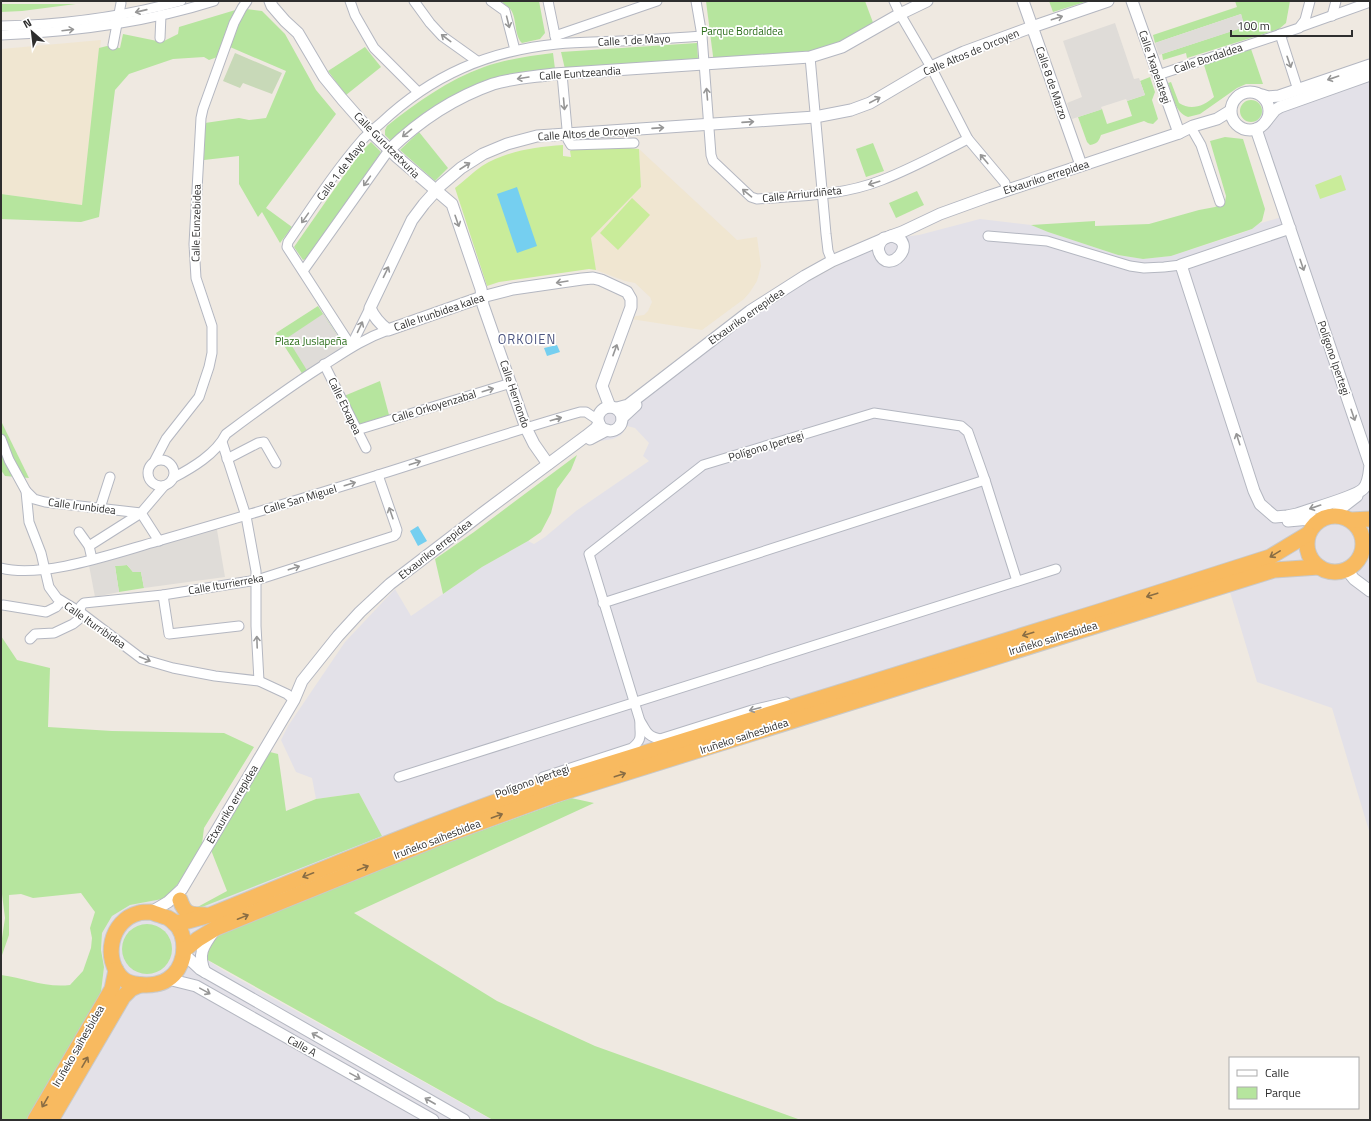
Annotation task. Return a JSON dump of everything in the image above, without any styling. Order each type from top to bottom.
[{"type":"highway","points":[[1336,515],[1351,520],[1358,527],[1362,536],[1365,552],[1352,566],[1337,572],[1328,571],[1312,561],[1306,543],[1308,534],[1319,520],[1327,516],[1336,515]]},
{"type":"highway","points":[[1351,520],[1370,519]]},
{"type":"highway","name":"Iruñeko saihesbidea","points":[[184,952],[213,922],[408,835],[470,810],[551,782],[1270,557],[1308,534]]},
{"type":"highway","name":"Iruñeko saihesbidea","points":[[174,923],[188,921],[213,922],[555,795],[1274,570],[1320,567]]},
{"type":"highway","name":"Iruñeko saihesbidea","points":[[181,894],[182,908],[187,913],[213,922]]},
{"type":"highway","points":[[151,912],[169,919],[174,923],[180,931],[183,940],[184,952],[179,968],[168,979],[160,984],[150,986],[140,985],[124,980],[116,970],[110,951],[112,938],[118,927],[127,918],[138,913],[151,912]]},
{"type":"highway","name":"Iruñeko saihesbidea","points":[[35,1120],[112,989],[116,970]]},
{"type":"highway","name":"Iruñeko saihesbidea","points":[[51,1120],[123,997],[131,989],[140,985]]},
{"type":"street","points":[[1,35],[38,34],[118,20],[178,1]]},
{"type":"street","points":[[1,26],[118,20],[161,15],[214,1]]},
{"type":"street","name":"Calle Eunzebidea","points":[[155,460],[166,439],[199,397],[212,353],[212,326],[196,278],[194,244],[201,118],[234,23],[247,1]]},
{"type":"street","name":"Calle Gurutzetxuria","points":[[270,1],[272,6],[298,33],[324,77],[371,132],[435,191],[452,204],[481,289],[482,297]]},
{"type":"street","points":[[350,1],[355,15],[374,48],[418,92]]},
{"type":"street","points":[[414,1],[430,23],[442,36],[478,61]]},
{"type":"street","points":[[491,1],[505,12],[515,50]]},
{"type":"street","points":[[548,1],[556,40],[657,1]]},
{"type":"street","name":"Calle Arriurdiñeta","points":[[696,1],[702,36],[711,155],[713,161],[751,197],[757,199],[822,194],[858,188],[881,181],[968,139]]},
{"type":"street","points":[[894,1],[931,67],[968,139],[1005,183],[1006,190]]},
{"type":"street","name":"Calle Euntzeandia","points":[[303,271],[389,150],[424,120],[447,105],[472,93],[494,84],[521,78],[810,57],[842,47],[900,14],[927,1]]},
{"type":"street","name":"Calle 8 de Marzo","points":[[1023,1],[1081,165]]},
{"type":"street","name":"Calle Altos de Orcoyen","points":[[351,346],[412,220],[435,191],[461,168],[489,152],[507,144],[537,136],[815,117],[851,110],[870,103],[931,67],[964,52],[1108,1]]},
{"type":"street","name":"Calle Txapelategi","points":[[1132,1],[1179,133]]},
{"type":"street","points":[[1299,28],[1305,20],[1310,1]]},
{"type":"street","points":[[1332,16],[1336,1]]},
{"type":"street","name":"Calle Bordaldea","points":[[1158,75],[1299,28],[1370,2]]},
{"type":"street","points":[[113,45],[120,3]]},
{"type":"street","points":[[160,38],[161,15]]},
{"type":"street","points":[[1280,34],[1298,90]]},
{"type":"street","name":"Calle 1 de Mayo","points":[[351,346],[287,247],[288,242],[350,155],[371,132],[398,107],[418,92],[447,74],[478,61],[556,40],[639,41],[702,36]]},
{"type":"street","points":[[810,57],[827,242],[832,261]]},
{"type":"street","points":[[1370,65],[1279,96],[1268,97],[1251,91],[1241,93],[1233,100],[1230,111],[1234,122],[1238,127],[1250,130],[1260,126],[1275,110],[1280,107],[1370,75]]},
{"type":"street","points":[[562,74],[567,134],[571,145],[634,143]]},
{"type":"street","points":[[1260,126],[1269,115],[1268,104],[1262,95]]},
{"type":"street","name":"Etxauriko errepidea","points":[[617,411],[628,405],[750,311],[805,276],[832,261],[940,214],[1006,190],[1179,133],[1194,126],[1217,119],[1230,111]]},
{"type":"street","name":"Etxauriko errepidea","points":[[1179,133],[1194,131],[1220,124],[1238,127]]},
{"type":"street","name":"Polígono Ipertegi","points":[[1260,126],[1290,228],[1370,465],[1369,478],[1360,494],[1340,509],[1336,515]]},
{"type":"street","points":[[1194,131],[1201,145],[1220,202]]},
{"type":"street","points":[[902,244],[914,226]]},
{"type":"street","points":[[988,236],[1046,241],[1130,266],[1144,268],[1181,265],[1290,228]]},
{"type":"street","points":[[888,237],[898,238],[902,244],[903,251],[895,260],[891,261],[884,258],[879,251],[879,244],[888,237]]},
{"type":"street","name":"Etxauriko errepidea","points":[[617,411],[626,413],[764,309],[796,289],[864,251],[873,249],[879,251]]},
{"type":"street","points":[[1181,265],[1254,491],[1260,504],[1275,517],[1288,521],[1310,519],[1319,520]]},
{"type":"street","name":"Calle Irunbidea kalea","points":[[173,478],[193,466],[216,449],[226,434],[306,376],[351,346],[366,338],[388,330],[482,297],[513,289],[593,278],[628,292],[631,299],[631,307],[602,386],[603,391],[617,411]]},
{"type":"street","name":"Calle Herriondo","points":[[482,297],[483,305],[526,428],[534,444],[548,464]]},
{"type":"street","points":[[370,308],[380,324],[388,330]]},
{"type":"street","name":"Calle Etxapea","points":[[324,364],[366,448]]},
{"type":"street","name":"Calle Orkoyenzabal","points":[[357,430],[511,383]]},
{"type":"street","points":[[607,407],[617,411],[622,422],[618,428],[610,431],[601,424],[601,411],[607,407]]},
{"type":"street","name":"Calle San Miguel","points":[[5,569],[45,570],[159,541],[246,516],[580,412],[586,412],[601,424]]},
{"type":"street","name":"Polígono Ipertegi","points":[[888,676],[752,710],[660,739],[653,737],[648,734],[640,721],[633,702],[590,554],[703,465],[874,413],[961,426],[968,432],[1017,581]]},
{"type":"street","name":"Etxauriko errepidea","points":[[174,923],[181,894],[294,700],[302,681],[338,636],[360,612],[390,584],[601,424]]},
{"type":"street","name":"Etxauriko errepidea","points":[[294,700],[351,630],[395,586],[593,437],[601,424]]},
{"type":"street","name":"Calle Iturribidea","points":[[1,439],[26,491],[29,522],[41,553],[49,587],[57,598],[80,612],[142,659],[173,668],[215,676],[259,681],[287,694],[294,700]]},
{"type":"street","points":[[222,442],[246,516],[257,580],[256,626],[259,681]]},
{"type":"street","points":[[227,459],[258,443],[264,442],[276,463]]},
{"type":"street","points":[[89,546],[141,513],[164,486],[173,478],[174,470],[170,464],[164,460],[155,460],[148,468],[148,477],[154,485],[164,486]]},
{"type":"street","name":"Calle Iturrierreka","points":[[30,639],[35,634],[54,633],[74,624],[78,620],[81,606],[84,603],[163,595],[257,580],[394,536],[397,530],[378,475]]},
{"type":"street","points":[[100,508],[110,477]]},
{"type":"street","points":[[603,603],[985,480]]},
{"type":"street","points":[[1275,517],[1296,514],[1354,494],[1364,488]]},
{"type":"street","name":"Calle Irunbidea","points":[[26,491],[34,499],[45,502],[141,513]]},
{"type":"street","points":[[141,513],[159,541]]},
{"type":"street","points":[[79,532],[89,546],[92,559]]},
{"type":"street","points":[[399,777],[1056,569]]},
{"type":"street","points":[[1346,569],[1354,578],[1370,591]]},
{"type":"street","points":[[163,595],[169,634],[239,626]]},
{"type":"street","points":[[3,605],[46,612],[56,607],[62,601]]},
{"type":"street","name":"Polígono Ipertegi","points":[[408,835],[456,809],[558,772],[632,748],[641,738],[640,721]]},
{"type":"street","name":"Etxauriko errepidea","points":[[151,912],[181,894]]},
{"type":"street","points":[[205,972],[200,955],[213,922]]},
{"type":"street","name":"Calle A","points":[[184,952],[200,969],[464,1120]]},
{"type":"street","name":"Calle A","points":[[168,979],[196,986],[433,1120]]},
{"type":"shaded area","points":[[1241,14],[1245,27],[1159,55],[1155,43]]},
{"type":"shaded area","points":[[1115,23],[1134,79],[1139,78],[1145,95],[1101,107],[1102,109],[1100,110],[1072,119],[1067,103],[1082,97],[1063,41]]},
{"type":"shaded area","points":[[101,40],[82,205],[1,194],[1,49]]},
{"type":"shaded area","points":[[1370,70],[1370,834],[1332,708],[1257,682],[1230,592],[1109,628],[571,798],[395,862],[222,932],[208,947],[206,959],[224,971],[492,1120],[28,1120],[101,992],[104,967],[101,950],[102,933],[112,916],[130,905],[152,901],[170,893],[180,881],[192,910],[381,836],[359,793],[316,799],[312,778],[296,772],[281,740],[288,726],[345,642],[395,589],[411,616],[482,567],[528,541],[534,544],[545,537],[576,511],[649,461],[643,456],[649,443],[635,428],[627,426],[621,435],[613,439],[600,441],[596,428],[603,414],[609,410],[617,408],[745,315],[879,244],[902,237],[919,235],[980,219],[1031,225],[1118,255],[1143,259],[1171,256],[1242,233],[1252,229],[1258,224],[1285,216],[1252,112]]},
{"type":"shaded area","points":[[639,149],[737,240],[757,237],[761,266],[757,281],[744,299],[702,330],[631,319],[636,316],[644,315],[648,311],[652,302],[650,297],[635,283],[625,281],[596,270],[591,238],[641,187]]},
{"type":"shaded area","name":"Plaza Juslapeña","points":[[323,314],[345,348],[308,372],[287,338]]},
{"type":"shaded area","points":[[216,524],[225,577],[144,588],[141,572],[133,572],[127,565],[115,566],[119,592],[95,597],[88,560]]},
{"type":"green space","points":[[501,1],[539,1],[545,33],[540,39],[522,43],[519,40],[513,14]]},
{"type":"green space","name":"Parque Bordaldea","points":[[706,1],[865,1],[875,28],[842,47],[714,64]]},
{"type":"green space","points":[[1049,1],[1088,1],[1053,12]]},
{"type":"green space","points":[[1235,1],[1290,1],[1286,23],[1279,29],[1187,58],[1186,53],[1163,60],[1162,54],[1244,27],[1241,14],[1155,43],[1153,35],[1237,7]]},
{"type":"green space","points":[[1,4],[76,4],[22,11],[1,12]]},
{"type":"green space","points":[[242,8],[223,55],[209,60],[204,57],[173,59],[129,74],[115,90],[99,217],[81,222],[1,219],[1,194],[82,205],[99,48],[107,46],[120,48],[123,34],[162,42],[178,34],[179,27]]},
{"type":"green space","points":[[246,9],[262,11],[285,34],[316,90],[336,114],[266,208],[292,227],[280,243],[262,212],[258,217],[239,184],[239,156],[204,160],[205,123],[239,118],[249,120],[266,118],[286,71],[230,47],[236,26]]},
{"type":"green space","points":[[697,43],[698,59],[565,69],[561,52]]},
{"type":"green space","points":[[365,47],[381,67],[346,95],[328,71]]},
{"type":"green space","points":[[1251,49],[1263,84],[1246,84],[1237,88],[1200,114],[1188,117],[1180,112],[1168,83],[1171,82],[1179,103],[1188,107],[1202,105],[1214,97],[1204,65]]},
{"type":"green space","points":[[235,53],[282,73],[272,94],[243,83],[240,88],[223,81]]},
{"type":"green space","points":[[553,53],[555,69],[511,76],[392,142],[385,135],[387,126],[398,117],[433,92],[458,78],[484,67],[501,62]]},
{"type":"green space","points":[[1150,77],[1155,92],[1152,100],[1158,119],[1153,124],[1144,121],[1101,135],[1097,142],[1090,145],[1087,142],[1078,117],[1102,109],[1107,124],[1132,116],[1127,101],[1145,95],[1140,81]]},
{"type":"green space","points":[[1251,100],[1259,103],[1262,111],[1259,119],[1251,122],[1243,119],[1240,111],[1243,103]]},
{"type":"green space","points":[[419,132],[448,168],[435,181],[400,150]]},
{"type":"green space","points":[[1225,137],[1243,139],[1265,209],[1262,221],[1252,229],[1171,256],[1143,259],[1118,255],[1031,225],[1095,221],[1095,226],[1149,224],[1215,207],[1225,202],[1226,196],[1210,141]]},
{"type":"green space","points":[[371,142],[381,152],[308,258],[303,260],[294,247],[345,174],[362,151]]},
{"type":"green space","points":[[873,143],[884,171],[866,177],[856,149]]},
{"type":"green space","points":[[563,145],[563,156],[571,157],[570,151],[573,149],[627,145],[628,148],[639,149],[641,187],[591,238],[596,270],[589,269],[499,282],[487,286],[455,188],[482,166],[511,153],[542,147]]},
{"type":"green space","points":[[1341,175],[1346,190],[1320,199],[1315,185]]},
{"type":"green space","points":[[917,191],[924,205],[896,218],[889,203]]},
{"type":"green space","points":[[632,198],[650,215],[618,250],[600,233]]},
{"type":"green space","name":"Plaza Juslapeña","points":[[318,306],[345,348],[303,375],[276,333]]},
{"type":"green space","points":[[380,381],[389,415],[360,424],[357,422],[344,396]]},
{"type":"green space","points":[[1,421],[29,478],[5,476],[1,470]]},
{"type":"green space","points":[[577,455],[571,470],[557,489],[551,513],[541,532],[482,567],[443,594],[435,559],[474,532]]},
{"type":"green space","points":[[127,565],[133,572],[141,572],[144,588],[119,592],[115,566]]},
{"type":"green space","points":[[1,636],[17,660],[50,668],[48,727],[112,731],[224,733],[254,747],[204,828],[202,844],[194,858],[180,881],[170,893],[162,899],[130,905],[112,916],[102,933],[101,950],[104,967],[101,992],[28,1120],[1,1120],[1,975],[44,984],[61,986],[70,985],[83,971],[91,948],[92,938],[90,928],[95,912],[81,893],[33,898],[21,894],[9,895],[9,935],[1,958],[1,945],[5,918],[1,892]]},
{"type":"green space","points":[[270,752],[278,754],[286,811],[316,799],[359,793],[382,836],[192,910],[227,891],[211,850]]},
{"type":"green space","points":[[571,798],[594,803],[354,913],[497,1001],[595,1046],[798,1119],[493,1120],[206,959],[208,947],[222,932],[395,862]]},
{"type":"green space","points":[[142,924],[152,924],[165,931],[172,944],[172,954],[165,967],[152,974],[142,974],[133,970],[126,963],[122,954],[122,944],[126,935],[133,928]]},
{"type":"water","points":[[517,187],[537,246],[517,253],[497,194]]},
{"type":"water","points":[[557,345],[560,352],[547,356],[544,348]]},
{"type":"water","points":[[418,526],[427,541],[418,546],[410,531]]},
{"type":"district","name":"ORKOIEN","points":[[527,339]]}]
